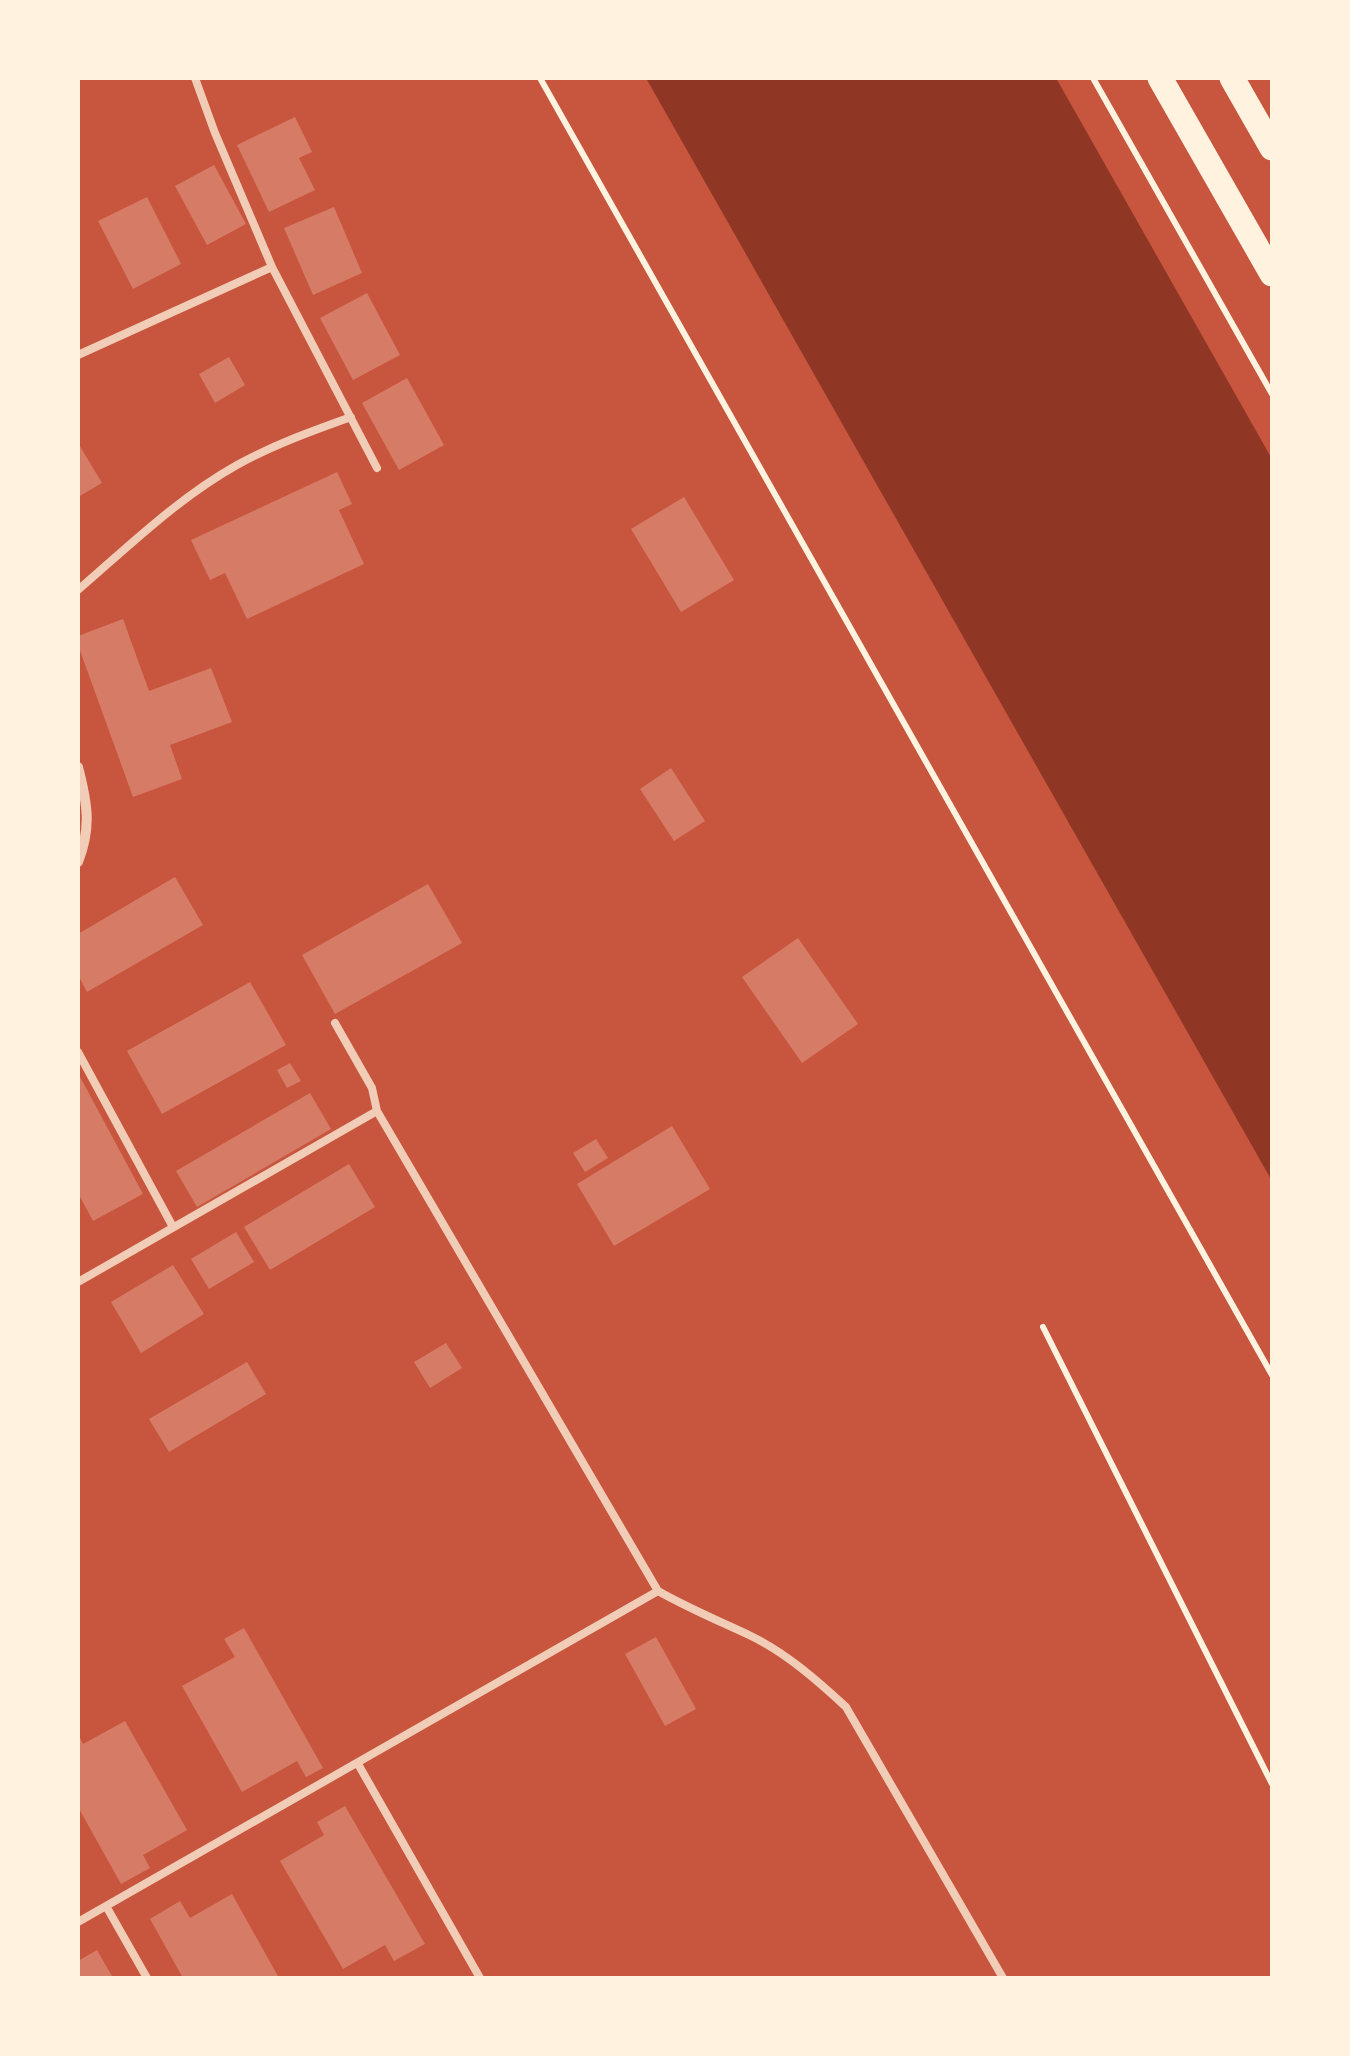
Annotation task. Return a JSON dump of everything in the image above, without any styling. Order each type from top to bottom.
[{"type":"main road","points":[[1160,78],[1272,274]]},
{"type":"main road","points":[[1232,78],[1272,148]]},
{"type":"street","points":[[78,767],[88,807],[87,840],[78,862]]},
{"type":"lane","points":[[195,78],[272,266],[377,468]]},
{"type":"lane","points":[[78,355],[272,266]]},
{"type":"lane","points":[[78,590],[174,508],[234,466],[351,417]]},
{"type":"lane","points":[[335,1023],[372,1088],[377,1111],[658,1592],[754,1637],[817,1680],[846,1707],[1002,1978]]},
{"type":"lane","points":[[78,1052],[173,1228]]},
{"type":"lane","points":[[78,1282],[377,1111]]},
{"type":"lane","points":[[78,1922],[658,1592]]},
{"type":"lane","points":[[358,1764],[480,1978]]},
{"type":"lane","points":[[106,1906],[147,1978]]},
{"type":"path","points":[[540,78],[1272,1375]]},
{"type":"path","points":[[1092,78],[1272,394]]},
{"type":"path","points":[[1043,1327],[1272,1784]]},
{"type":"shaded area","points":[[646,78],[1056,78],[1272,459],[1272,1181]]},
{"type":"building","points":[[295,117],[312,152],[299,158],[315,190],[269,212],[237,145]]},
{"type":"building","points":[[214,165],[246,224],[207,245],[175,186]]},
{"type":"building","points":[[147,197],[181,264],[133,289],[98,221]]},
{"type":"building","points":[[334,207],[362,273],[313,295],[284,228]]},
{"type":"building","points":[[367,293],[400,355],[353,380],[320,318]]},
{"type":"building","points":[[229,357],[245,385],[215,403],[199,374]]},
{"type":"building","points":[[407,378],[444,445],[399,470],[362,403]]},
{"type":"building","points":[[78,443],[102,483],[78,497]]},
{"type":"building","points":[[337,472],[352,504],[339,510],[364,564],[247,619],[225,573],[210,580],[191,540]]},
{"type":"building","points":[[684,497],[734,580],[681,612],[631,529]]},
{"type":"building","points":[[123,619],[149,691],[211,668],[232,722],[170,745],[182,779],[133,797],[78,645],[78,636]]},
{"type":"building","points":[[671,768],[705,821],[674,841],[640,789]]},
{"type":"building","points":[[175,877],[203,925],[87,992],[78,975],[78,934]]},
{"type":"building","points":[[428,884],[462,943],[335,1014],[302,955]]},
{"type":"building","points":[[798,938],[858,1024],[802,1063],[742,977]]},
{"type":"building","points":[[250,982],[286,1045],[162,1114],[127,1051]]},
{"type":"building","points":[[290,1063],[301,1081],[287,1088],[277,1070]]},
{"type":"building","points":[[78,1073],[143,1194],[93,1221],[78,1193]]},
{"type":"building","points":[[310,1093],[331,1129],[197,1207],[176,1171]]},
{"type":"building","points":[[672,1126],[710,1189],[614,1246],[577,1184]]},
{"type":"building","points":[[596,1139],[608,1158],[585,1172],[573,1153]]},
{"type":"building","points":[[349,1164],[375,1207],[270,1270],[244,1227]]},
{"type":"building","points":[[236,1232],[254,1262],[209,1289],[191,1259]]},
{"type":"building","points":[[173,1265],[204,1314],[141,1353],[111,1302]]},
{"type":"building","points":[[446,1343],[462,1368],[430,1388],[414,1362]]},
{"type":"building","points":[[247,1362],[266,1394],[169,1452],[149,1419]]},
{"type":"building","points":[[244,1628],[323,1768],[306,1777],[297,1761],[242,1792],[182,1686],[235,1657],[224,1639]]},
{"type":"building","points":[[656,1637],[696,1709],[665,1726],[625,1654]]},
{"type":"building","points":[[125,1721],[187,1830],[143,1855],[150,1868],[121,1884],[78,1807],[78,1734],[83,1744]]},
{"type":"building","points":[[345,1806],[425,1944],[394,1961],[385,1945],[343,1969],[280,1861],[324,1835],[317,1822]]},
{"type":"building","points":[[232,1894],[279,1978],[183,1978],[150,1919],[180,1901],[190,1918]]},
{"type":"building","points":[[97,1950],[113,1978],[78,1978],[78,1961]]}]
